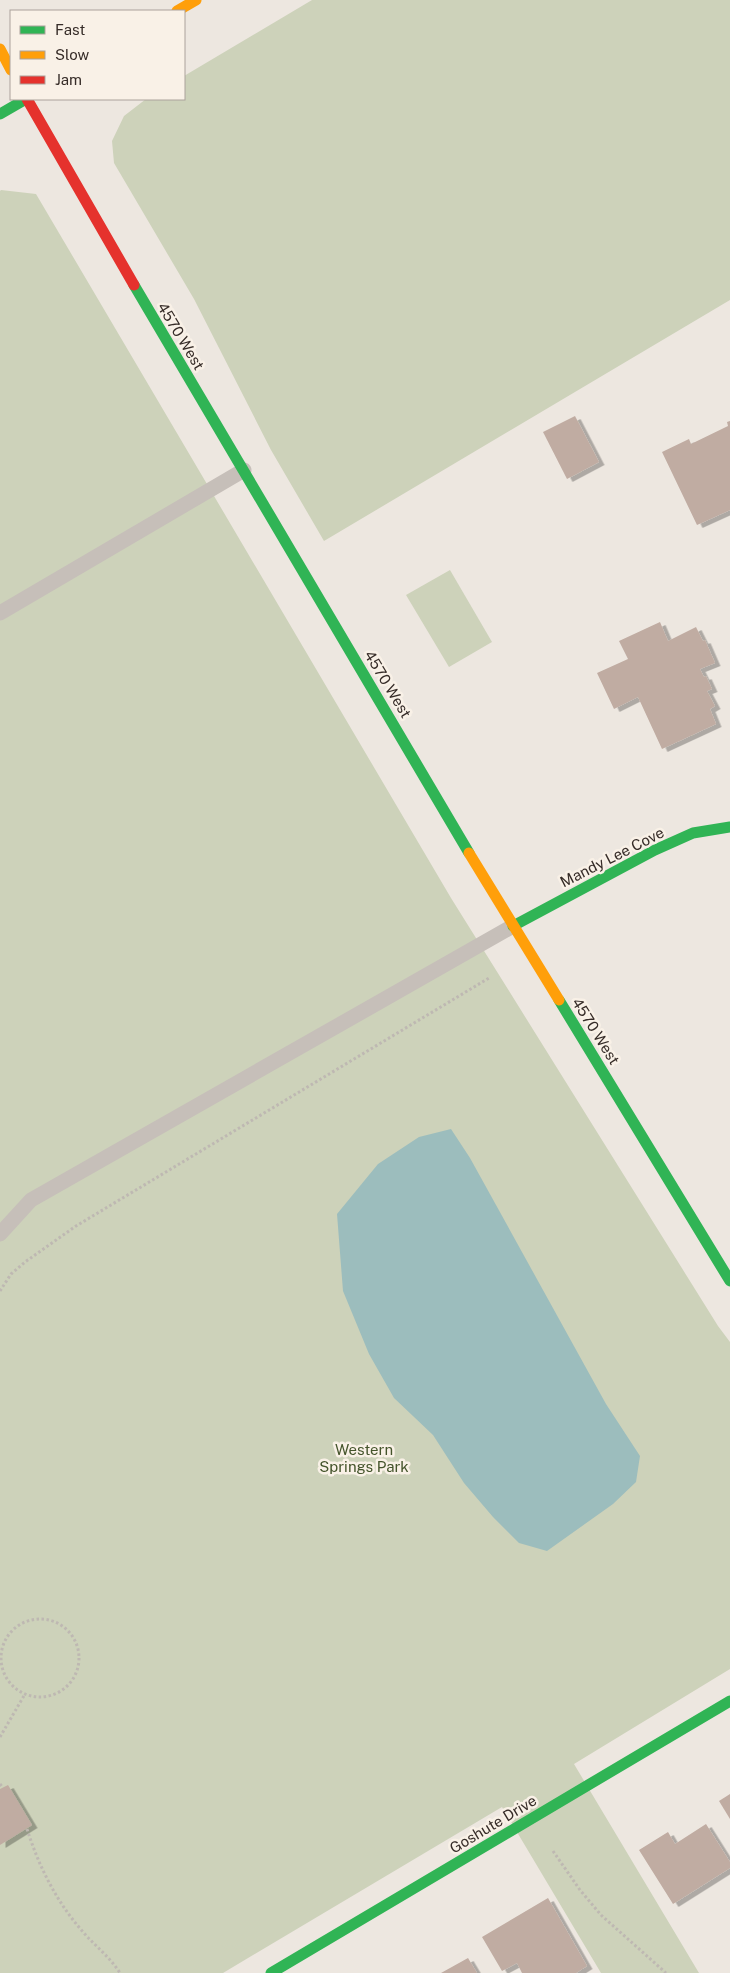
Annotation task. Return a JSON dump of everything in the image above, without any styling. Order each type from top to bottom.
[{"type":"main road","points":[[179,10],[196,0]]},
{"type":"main road","points":[[0,49],[10,68]]},
{"type":"main road","points":[[0,114],[24,100]]},
{"type":"main road","name":"4570 West","points":[[27,100],[166,341],[513,926],[625,1106],[730,1281]]},
{"type":"main road","name":"Mandy Lee Cove","points":[[513,926],[655,850],[693,833],[730,827]]},
{"type":"main road","name":"Goshute Drive","points":[[271,1973],[730,1701]]},
{"type":"lane","points":[[0,612],[244,470]]},
{"type":"lane","points":[[0,1234],[31,1200],[513,926]]},
{"type":"path","points":[[0,1291],[10,1274],[76,1226],[489,978]]},
{"type":"path","points":[[43,1618],[56,1622],[66,1628],[76,1643],[80,1661],[77,1673],[70,1684],[60,1692],[49,1696],[36,1697],[24,1694],[8,1682],[3,1673],[1,1663],[2,1642],[20,1624],[31,1619],[43,1618]]},
{"type":"path","points":[[0,1737],[24,1694]]},
{"type":"path","points":[[0,1784],[3,1788]]},
{"type":"path","points":[[27,1828],[37,1859],[57,1895],[84,1933],[102,1949],[120,1973]]},
{"type":"path","points":[[553,1851],[580,1890],[601,1915],[666,1973]]},
{"type":"green space","points":[[312,0],[730,0],[730,300],[324,541],[271,450],[194,299],[114,163],[112,141],[124,116],[145,100],[185,100],[185,75]]},
{"type":"green space","name":"Western Springs Park","points":[[1,190],[36,194],[451,898],[718,1326],[730,1342],[730,1669],[574,1764],[699,1973],[601,1973],[502,1807],[223,1973],[0,1973]]},
{"type":"green space","points":[[450,570],[492,642],[449,667],[406,595]]},
{"type":"water","points":[[451,1129],[470,1158],[606,1404],[640,1456],[636,1482],[613,1504],[547,1551],[519,1543],[493,1517],[464,1483],[433,1435],[394,1398],[369,1354],[343,1291],[337,1214],[378,1164],[419,1137]]},
{"type":"building","points":[[575,416],[599,462],[567,479],[543,432]]},
{"type":"building","points":[[730,421],[730,510],[697,525],[662,452],[689,439],[691,444],[728,426],[727,422]]},
{"type":"building","points":[[660,622],[668,641],[696,627],[703,641],[705,640],[715,663],[700,669],[704,677],[706,676],[712,689],[707,691],[715,706],[710,709],[716,724],[662,749],[638,697],[614,709],[597,673],[628,659],[619,641]]},
{"type":"building","points":[[8,1785],[32,1825],[0,1845],[0,1789]]},
{"type":"building","points":[[730,1794],[730,1819],[719,1801]]},
{"type":"building","points":[[706,1824],[730,1862],[730,1868],[673,1904],[639,1850],[668,1832],[675,1844]]},
{"type":"building","points":[[548,1898],[587,1966],[576,1973],[522,1973],[517,1963],[502,1971],[482,1937]]},
{"type":"building","points":[[468,1958],[477,1973],[441,1973]]},
{"type":"traffic: fast","points":[[0,114],[24,100]]},
{"type":"traffic: fast","points":[[134,285],[469,853]]},
{"type":"traffic: fast","points":[[513,926],[655,850],[693,833],[730,827]]},
{"type":"traffic: fast","points":[[559,1000],[730,1281]]},
{"type":"traffic: fast","points":[[271,1973],[730,1701]]},
{"type":"traffic: slow","points":[[179,10],[196,0]]},
{"type":"traffic: slow","points":[[0,49],[10,68]]},
{"type":"traffic: slow","points":[[469,853],[559,1000]]},
{"type":"traffic: jam","points":[[28,100],[134,285]]}]
